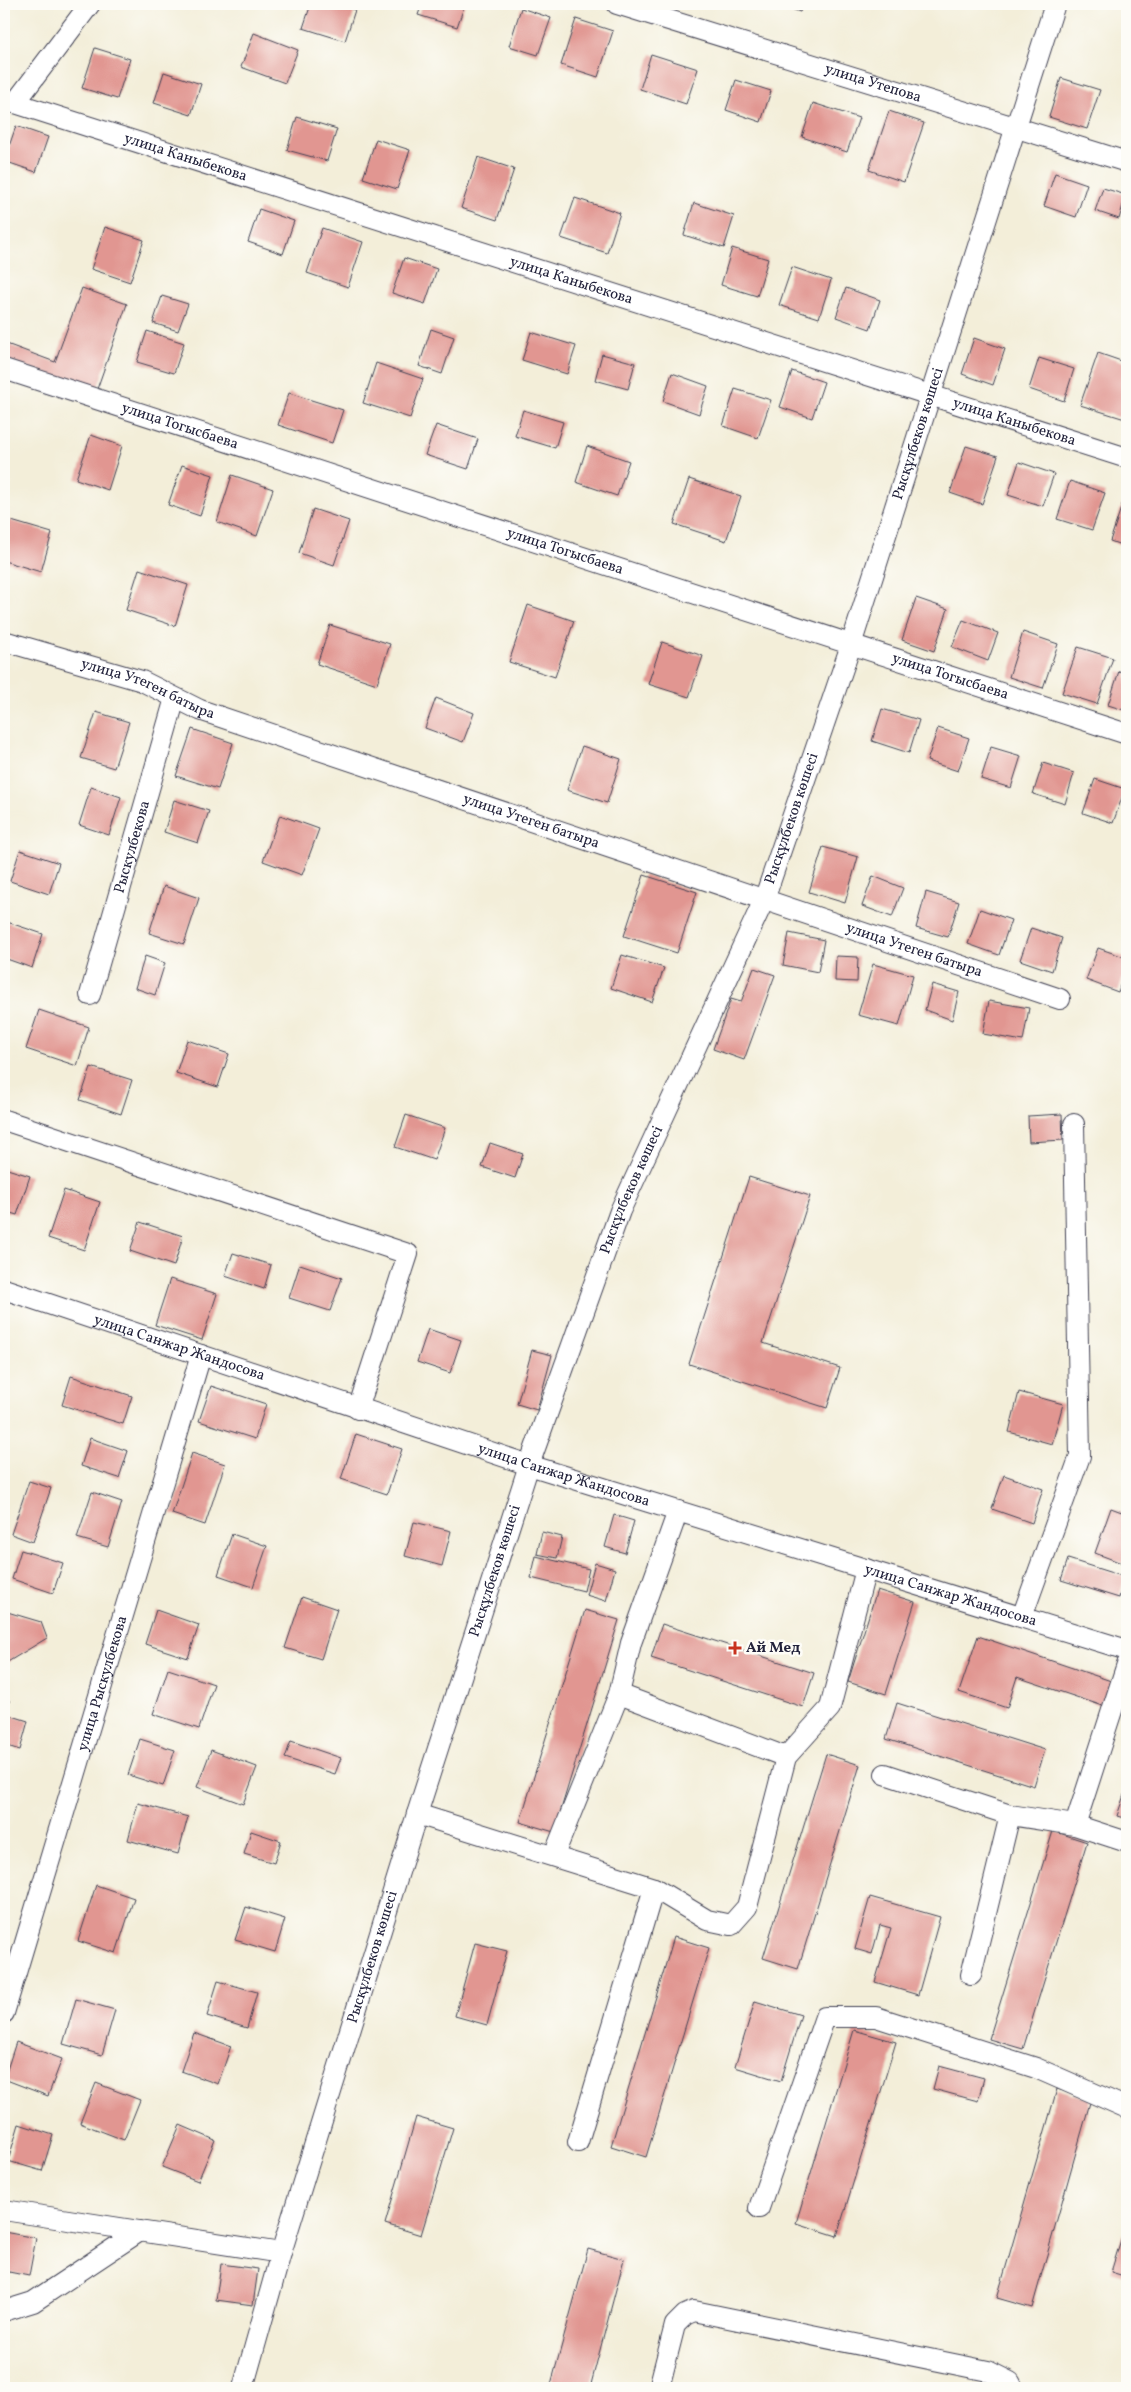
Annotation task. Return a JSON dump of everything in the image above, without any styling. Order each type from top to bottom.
[{"type":"street","points":[[9,101],[90,4]]},
{"type":"street","name":"улица Утепова","points":[[617,4],[1127,162]]},
{"type":"street","name":"Рысқұлбеков көшесі","points":[[243,2388],[281,2253],[417,1814],[529,1465],[620,1210],[764,900],[851,645],[928,396],[1055,4]]},
{"type":"street","name":"улица Каныбекова","points":[[9,101],[1127,458]]},
{"type":"street","name":"улица Тогысбаева","points":[[4,369],[1127,734]]},
{"type":"street","name":"улица Утеген батыра","points":[[4,641],[142,682],[200,710],[1060,999]]},
{"type":"street","name":"Рыскулбекова","points":[[90,995],[175,698]]},
{"type":"street","points":[[4,1120],[408,1254],[358,1409]]},
{"type":"street","points":[[1022,1617],[1080,1456],[1074,1124]]},
{"type":"street","name":"улица Санжар Жандосова","points":[[4,1289],[529,1465],[1127,1650]]},
{"type":"street","name":"улица Рыскулбекова","points":[[4,2013],[201,1355]]},
{"type":"street","points":[[554,1855],[619,1694],[631,1643],[678,1511]]},
{"type":"street","points":[[417,1814],[554,1855],[654,1888],[707,1920],[731,1925],[747,1907],[786,1757],[830,1708],[866,1569]]},
{"type":"street","points":[[1075,1825],[1127,1664]]},
{"type":"street","points":[[619,1694],[786,1757]]},
{"type":"street","points":[[885,1774],[1010,1815],[1075,1825],[1127,1842]]},
{"type":"street","points":[[971,1975],[1010,1815]]},
{"type":"street","points":[[578,2142],[654,1888]]},
{"type":"street","points":[[759,2208],[825,2016],[876,2016],[1036,2068],[1127,2108]]},
{"type":"street","points":[[4,2210],[281,2253]]},
{"type":"street","points":[[4,2311],[33,2302],[140,2231]]},
{"type":"street","points":[[662,2388],[660,2384],[675,2325],[685,2315],[694,2311],[988,2371],[1010,2382],[1013,2388]]},
{"type":"building","points":[[311,4],[337,4],[355,10],[345,41],[303,28]]},
{"type":"building","points":[[422,4],[465,4],[457,27],[418,15]]},
{"type":"building","points":[[777,4],[803,4],[800,12]]},
{"type":"building","points":[[521,8],[551,18],[538,55],[509,46]]},
{"type":"building","points":[[576,19],[613,31],[598,77],[561,65]]},
{"type":"building","points":[[254,33],[298,50],[285,83],[241,67]]},
{"type":"building","points":[[95,48],[130,59],[117,99],[82,88]]},
{"type":"building","points":[[651,54],[698,69],[686,104],[640,89]]},
{"type":"building","points":[[164,72],[201,84],[191,115],[154,103]]},
{"type":"building","points":[[1061,78],[1100,90],[1087,129],[1049,117]]},
{"type":"building","points":[[736,80],[771,91],[761,122],[726,110]]},
{"type":"building","points":[[813,103],[859,118],[847,152],[802,137]]},
{"type":"building","points":[[889,111],[924,123],[904,182],[869,170]]},
{"type":"building","points":[[297,117],[337,129],[327,161],[287,150]]},
{"type":"building","points":[[16,126],[48,137],[36,172],[4,161]]},
{"type":"building","points":[[376,139],[410,150],[397,189],[363,178]]},
{"type":"building","points":[[478,157],[514,169],[497,220],[461,208]]},
{"type":"building","points":[[1055,173],[1087,184],[1076,217],[1044,206]]},
{"type":"building","points":[[1103,188],[1126,195],[1119,219],[1095,211]]},
{"type":"building","points":[[575,198],[620,213],[607,253],[561,238]]},
{"type":"building","points":[[694,203],[734,216],[724,248],[684,235]]},
{"type":"building","points":[[259,209],[294,221],[283,254],[248,242]]},
{"type":"building","points":[[105,227],[144,240],[130,282],[91,269]]},
{"type":"building","points":[[322,228],[363,242],[348,287],[307,273]]},
{"type":"building","points":[[732,248],[768,259],[757,296],[721,285]]},
{"type":"building","points":[[404,258],[437,269],[425,304],[392,293]]},
{"type":"building","points":[[792,267],[831,280],[819,318],[779,305]]},
{"type":"building","points":[[82,288],[127,304],[96,392],[4,359],[4,343],[55,362]]},
{"type":"building","points":[[846,288],[880,300],[870,329],[836,317]]},
{"type":"building","points":[[162,296],[188,304],[178,331],[153,323]]},
{"type":"building","points":[[431,329],[454,337],[442,374],[419,366]]},
{"type":"building","points":[[147,331],[184,343],[174,373],[137,362]]},
{"type":"building","points":[[531,332],[576,346],[567,374],[522,360]]},
{"type":"building","points":[[974,338],[1005,349],[993,385],[962,374]]},
{"type":"building","points":[[1098,353],[1127,363],[1125,419],[1080,405]]},
{"type":"building","points":[[602,354],[635,363],[628,389],[595,380]]},
{"type":"building","points":[[1039,358],[1074,369],[1064,401],[1029,389]]},
{"type":"building","points":[[376,363],[423,379],[410,418],[363,403]]},
{"type":"building","points":[[792,371],[824,382],[812,418],[780,407]]},
{"type":"building","points":[[672,373],[708,386],[699,414],[663,401]]},
{"type":"building","points":[[735,389],[771,400],[758,438],[723,426]]},
{"type":"building","points":[[289,393],[343,410],[332,443],[278,425]]},
{"type":"building","points":[[523,410],[563,422],[555,448],[515,436]]},
{"type":"building","points":[[436,425],[478,439],[468,469],[425,455]]},
{"type":"building","points":[[91,435],[122,446],[108,490],[76,479]]},
{"type":"building","points":[[587,446],[629,461],[617,496],[576,482]]},
{"type":"building","points":[[966,446],[998,456],[982,504],[950,493]]},
{"type":"building","points":[[1019,462],[1054,474],[1043,506],[1008,495]]},
{"type":"building","points":[[182,465],[213,475],[200,516],[168,505]]},
{"type":"building","points":[[232,475],[273,489],[257,536],[217,522]]},
{"type":"building","points":[[689,479],[741,496],[726,541],[674,524]]},
{"type":"building","points":[[1070,481],[1105,493],[1092,530],[1057,519]]},
{"type":"building","points":[[1127,490],[1127,547],[1110,541]]},
{"type":"building","points":[[313,509],[349,521],[334,565],[299,553]]},
{"type":"building","points":[[8,520],[52,533],[41,572],[4,561],[4,534]]},
{"type":"building","points":[[139,569],[188,585],[175,626],[126,610]]},
{"type":"building","points":[[916,598],[948,609],[934,651],[902,640]]},
{"type":"building","points":[[528,605],[574,621],[555,677],[509,662]]},
{"type":"building","points":[[963,620],[998,633],[988,661],[952,647]]},
{"type":"building","points":[[330,625],[390,644],[377,684],[317,664]]},
{"type":"building","points":[[1023,632],[1058,644],[1043,688],[1009,677]]},
{"type":"building","points":[[662,642],[703,656],[689,697],[648,684]]},
{"type":"building","points":[[1078,647],[1113,658],[1097,704],[1062,693]]},
{"type":"building","points":[[1119,671],[1127,674],[1127,711],[1108,705]]},
{"type":"building","points":[[436,698],[474,713],[463,742],[425,728]]},
{"type":"building","points":[[882,709],[919,720],[909,753],[872,741]]},
{"type":"building","points":[[96,712],[129,722],[114,768],[81,758]]},
{"type":"building","points":[[938,728],[969,738],[958,771],[927,761]]},
{"type":"building","points":[[192,729],[233,743],[218,789],[176,776]]},
{"type":"building","points":[[582,746],[621,759],[607,803],[567,790]]},
{"type":"building","points":[[991,747],[1021,756],[1011,788],[981,779]]},
{"type":"building","points":[[1043,763],[1074,773],[1065,804],[1033,794]]},
{"type":"building","points":[[1095,779],[1125,789],[1113,823],[1083,813]]},
{"type":"building","points":[[91,787],[121,797],[109,835],[79,825]]},
{"type":"building","points":[[174,800],[209,811],[198,843],[164,832]]},
{"type":"building","points":[[280,815],[319,829],[302,875],[263,861]]},
{"type":"building","points":[[823,847],[858,857],[845,903],[809,892]]},
{"type":"building","points":[[20,850],[59,863],[49,894],[10,881]]},
{"type":"building","points":[[644,875],[697,892],[677,953],[624,936]]},
{"type":"building","points":[[873,876],[903,888],[892,917],[862,906]]},
{"type":"building","points":[[164,886],[199,898],[184,944],[149,933]]},
{"type":"building","points":[[926,892],[959,902],[948,937],[916,928]]},
{"type":"building","points":[[980,909],[1011,920],[999,955],[968,944]]},
{"type":"building","points":[[4,921],[43,934],[32,968],[4,958]]},
{"type":"building","points":[[1031,928],[1062,938],[1052,971],[1020,960]]},
{"type":"building","points":[[789,933],[824,940],[818,972],[783,965]]},
{"type":"building","points":[[1098,948],[1127,958],[1127,965],[1118,992],[1086,980]]},
{"type":"building","points":[[622,955],[664,968],[652,1002],[611,988]]},
{"type":"building","points":[[145,956],[165,963],[155,995],[135,988]]},
{"type":"building","points":[[836,956],[858,957],[857,982],[835,981]]},
{"type":"building","points":[[873,964],[913,975],[899,1026],[858,1015]]},
{"type":"building","points":[[754,968],[775,975],[744,1060],[713,1049],[731,999],[741,1002]]},
{"type":"building","points":[[932,984],[959,992],[952,1020],[925,1010]]},
{"type":"building","points":[[989,1001],[1029,1008],[1023,1041],[983,1034]]},
{"type":"building","points":[[39,1010],[89,1027],[77,1066],[26,1049]]},
{"type":"building","points":[[187,1040],[229,1054],[218,1087],[176,1073]]},
{"type":"building","points":[[91,1067],[132,1080],[121,1114],[80,1100]]},
{"type":"building","points":[[1062,1114],[1063,1140],[1029,1142],[1028,1116]]},
{"type":"building","points":[[406,1115],[445,1128],[434,1160],[395,1147]]},
{"type":"building","points":[[490,1143],[523,1154],[515,1178],[482,1167]]},
{"type":"building","points":[[4,1168],[30,1176],[17,1215],[4,1211]]},
{"type":"building","points":[[749,1177],[810,1196],[763,1343],[840,1368],[827,1408],[689,1364]]},
{"type":"building","points":[[64,1190],[100,1202],[84,1250],[48,1238]]},
{"type":"building","points":[[140,1222],[183,1236],[174,1266],[130,1251]]},
{"type":"building","points":[[233,1253],[271,1265],[264,1289],[225,1276]]},
{"type":"building","points":[[300,1264],[342,1278],[330,1311],[289,1298]]},
{"type":"building","points":[[170,1279],[217,1294],[202,1340],[155,1325]]},
{"type":"building","points":[[428,1329],[461,1340],[450,1373],[417,1362]]},
{"type":"building","points":[[532,1350],[552,1355],[537,1410],[517,1404]]},
{"type":"building","points":[[71,1376],[132,1396],[123,1424],[62,1405]]},
{"type":"building","points":[[211,1386],[266,1404],[255,1439],[199,1421]]},
{"type":"building","points":[[1019,1392],[1063,1404],[1052,1444],[1009,1432]]},
{"type":"building","points":[[356,1434],[402,1449],[387,1494],[341,1479]]},
{"type":"building","points":[[90,1438],[128,1451],[119,1478],[81,1466]]},
{"type":"building","points":[[192,1453],[225,1464],[205,1525],[172,1514]]},
{"type":"building","points":[[1004,1475],[1043,1489],[1032,1523],[992,1509]]},
{"type":"building","points":[[29,1481],[51,1488],[33,1542],[11,1534]]},
{"type":"building","points":[[92,1492],[122,1502],[108,1547],[77,1538]]},
{"type":"building","points":[[1111,1508],[1127,1514],[1127,1565],[1095,1553]]},
{"type":"building","points":[[614,1515],[634,1521],[625,1553],[605,1547]]},
{"type":"building","points":[[414,1522],[451,1531],[442,1566],[405,1556]]},
{"type":"building","points":[[542,1532],[562,1537],[557,1558],[537,1554]]},
{"type":"building","points":[[232,1534],[267,1546],[253,1587],[218,1575]]},
{"type":"building","points":[[21,1550],[63,1563],[53,1593],[12,1579]]},
{"type":"building","points":[[536,1556],[589,1569],[584,1591],[531,1578]]},
{"type":"building","points":[[1068,1559],[1125,1577],[1119,1598],[1061,1580]]},
{"type":"building","points":[[595,1563],[615,1569],[606,1601],[586,1595]]},
{"type":"building","points":[[877,1590],[915,1602],[886,1694],[848,1682]]},
{"type":"building","points":[[302,1597],[337,1609],[321,1659],[285,1648]]},
{"type":"building","points":[[156,1610],[199,1625],[188,1658],[145,1644]]},
{"type":"building","points":[[585,1610],[619,1620],[554,1832],[520,1822]]},
{"type":"building","points":[[4,1611],[41,1622],[47,1638],[6,1663],[4,1660]]},
{"type":"building","points":[[662,1624],[814,1673],[803,1707],[651,1658]]},
{"type":"building","points":[[978,1636],[1114,1682],[1106,1707],[1017,1677],[1007,1708],[959,1692]]},
{"type":"building","points":[[168,1669],[214,1684],[199,1729],[153,1714]]},
{"type":"building","points":[[4,1699],[10,1701],[6,1714],[28,1721],[20,1750],[4,1745]]},
{"type":"building","points":[[897,1703],[1045,1750],[1034,1786],[886,1739]]},
{"type":"building","points":[[140,1739],[175,1750],[163,1786],[128,1775]]},
{"type":"building","points":[[291,1741],[341,1758],[335,1774],[285,1758]]},
{"type":"building","points":[[211,1750],[257,1767],[243,1804],[197,1787]]},
{"type":"building","points":[[826,1754],[860,1765],[798,1969],[763,1958]]},
{"type":"building","points":[[1127,1786],[1127,1819],[1117,1816]]},
{"type":"building","points":[[138,1803],[188,1817],[178,1854],[128,1840]]},
{"type":"building","points":[[251,1831],[281,1841],[274,1863],[244,1854]]},
{"type":"building","points":[[1053,1831],[1087,1842],[1023,2049],[989,2039]]},
{"type":"building","points":[[96,1885],[134,1898],[116,1953],[78,1941]]},
{"type":"building","points":[[870,1897],[940,1917],[918,1995],[875,1982],[891,1928],[880,1925],[872,1954],[855,1949]]},
{"type":"building","points":[[246,1907],[285,1919],[275,1952],[235,1940]]},
{"type":"building","points":[[674,1937],[709,1948],[646,2157],[611,2146]]},
{"type":"building","points":[[475,1943],[507,1951],[487,2025],[455,2016]]},
{"type":"building","points":[[218,1981],[257,1992],[247,2028],[207,2016]]},
{"type":"building","points":[[76,1999],[115,2010],[102,2055],[63,2044]]},
{"type":"building","points":[[755,2001],[801,2015],[781,2081],[735,2067]]},
{"type":"building","points":[[854,2030],[896,2042],[837,2236],[796,2223]]},
{"type":"building","points":[[194,2033],[231,2046],[218,2084],[181,2071]]},
{"type":"building","points":[[16,2042],[62,2059],[48,2096],[4,2079]]},
{"type":"building","points":[[939,2066],[984,2078],[978,2101],[933,2089]]},
{"type":"building","points":[[96,2083],[140,2100],[124,2140],[80,2123]]},
{"type":"building","points":[[1057,2089],[1091,2099],[1032,2308],[997,2298]]},
{"type":"building","points":[[416,2117],[453,2128],[421,2235],[385,2224]]},
{"type":"building","points":[[19,2124],[53,2135],[42,2171],[8,2161]]},
{"type":"building","points":[[180,2125],[215,2140],[198,2181],[162,2167]]},
{"type":"building","points":[[4,2232],[36,2238],[29,2276],[4,2271]]},
{"type":"building","points":[[1123,2233],[1127,2235],[1127,2277],[1111,2272]]},
{"type":"building","points":[[588,2249],[624,2259],[590,2388],[550,2388]]},
{"type":"building","points":[[221,2264],[258,2269],[253,2305],[216,2300]]},
{"type":"place","name":"Ай Мед","points":[[735,1648]]}]
